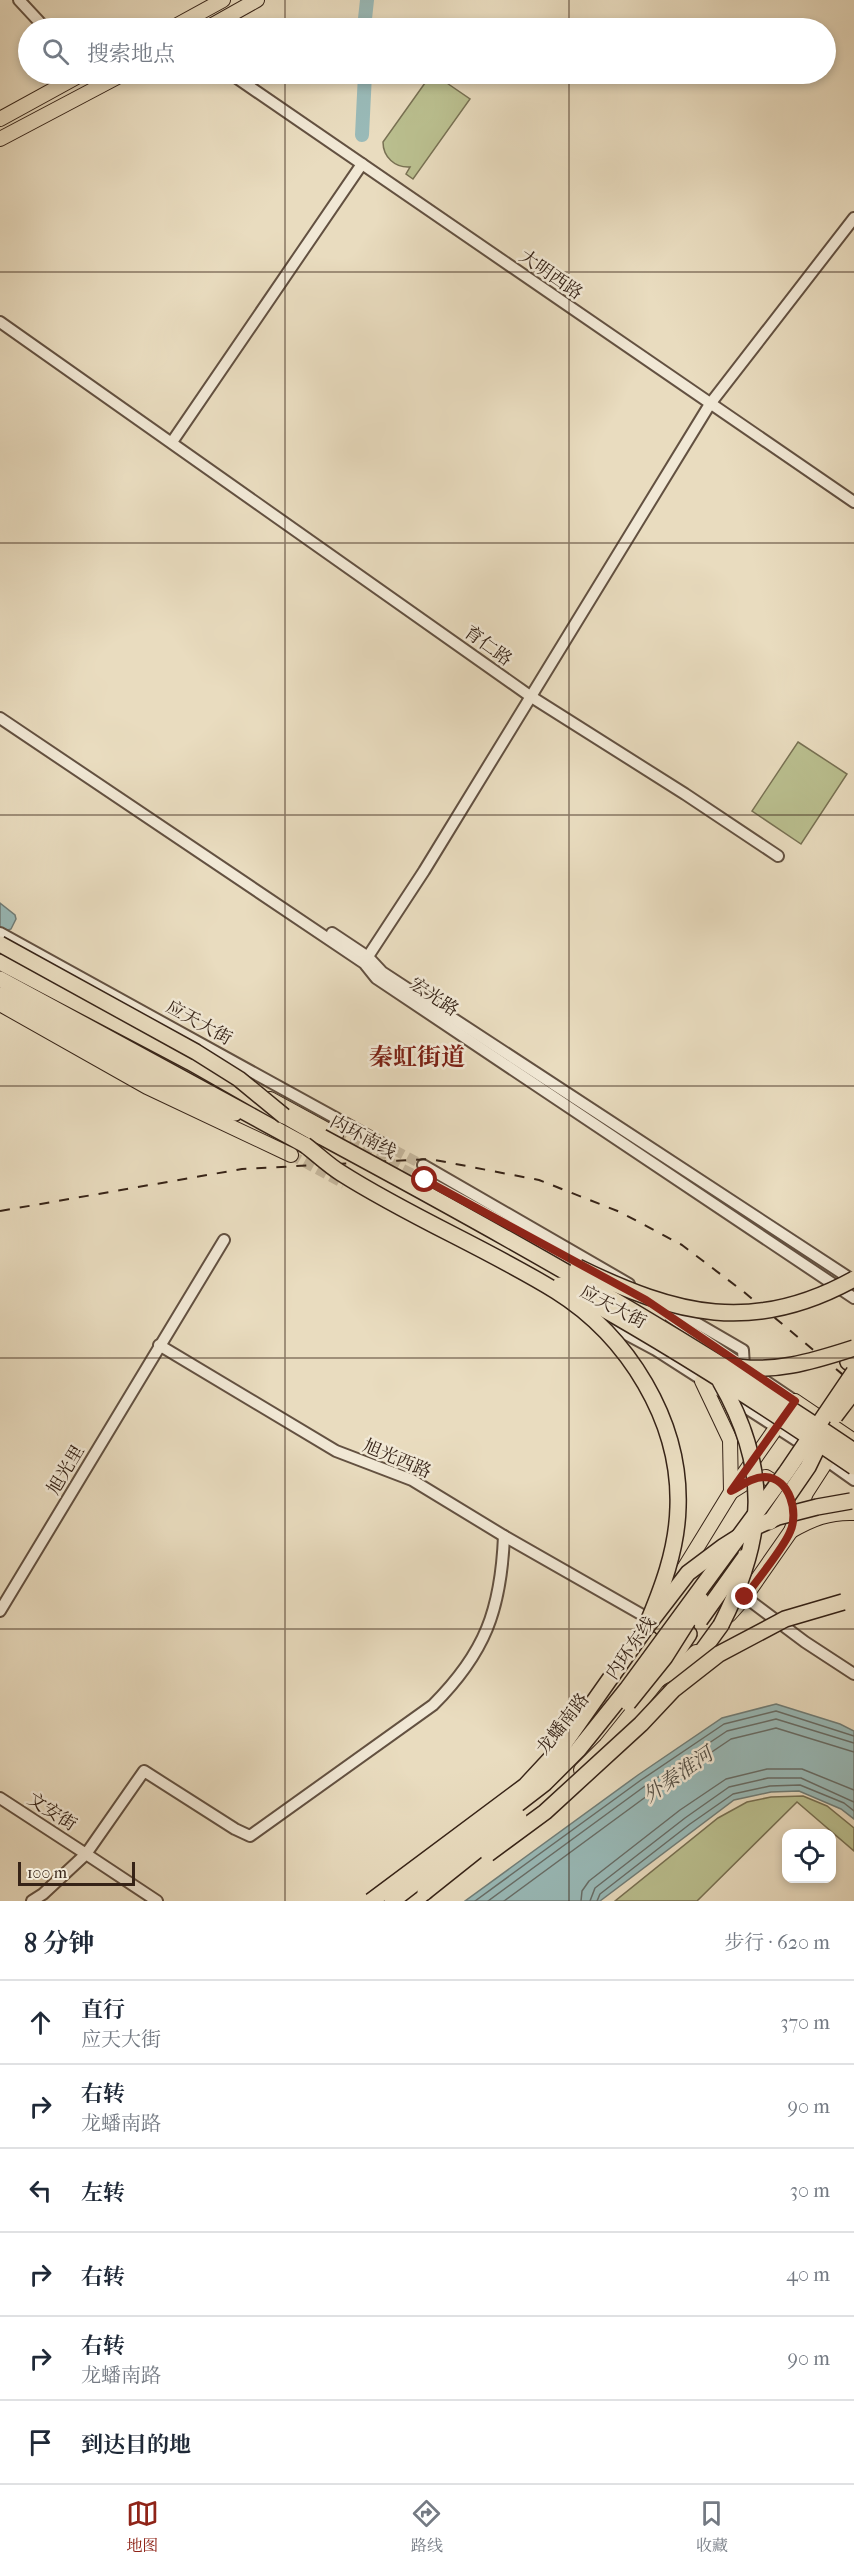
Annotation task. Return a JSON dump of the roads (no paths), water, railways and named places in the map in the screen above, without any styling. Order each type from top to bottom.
[{"type":"highway","points":[[0,944],[204,1057],[239,1079],[284,1116]]},
{"type":"highway","name":"内环南线","points":[[0,962],[190,1062],[284,1116],[329,1136],[617,1300],[741,1376],[854,1451]]},
{"type":"highway","name":"内环南线","points":[[0,979],[581,1296],[764,1406],[854,1467]]},
{"type":"highway","points":[[0,995],[204,1105],[257,1118]]},
{"type":"highway","points":[[329,1136],[374,1156],[572,1264],[659,1316],[689,1340],[713,1369],[733,1403],[750,1448],[755,1480],[756,1514],[746,1569],[739,1590],[720,1625],[673,1690],[641,1724],[545,1812],[472,1866],[421,1898]]},
{"type":"highway","points":[[305,1145],[339,1172],[616,1326],[655,1345],[693,1358],[732,1366],[762,1368],[795,1365],[854,1348]]},
{"type":"highway","points":[[572,1264],[627,1291],[674,1307],[730,1313],[786,1307],[813,1299],[854,1280]]},
{"type":"highway","points":[[557,1292],[610,1336],[638,1370],[670,1439],[678,1481],[676,1531],[664,1584],[650,1630]]},
{"type":"highway","name":"内环东线","points":[[421,1898],[550,1791],[599,1741],[665,1657],[722,1569],[851,1382],[848,1362],[854,1353]]},
{"type":"highway","points":[[371,1901],[525,1786],[564,1744],[777,1467],[824,1423]]},
{"type":"highway","points":[[659,1678],[808,1467],[824,1423]]},
{"type":"highway","name":"内环东线","points":[[392,1901],[545,1784],[578,1750],[627,1689],[824,1423]]},
{"type":"highway","points":[[613,1688],[688,1573],[751,1529],[778,1517],[854,1501]]},
{"type":"highway","points":[[673,1690],[719,1654],[752,1635],[816,1608],[854,1601]]},
{"type":"main road","points":[[192,18],[223,0]]},
{"type":"main road","points":[[224,18],[256,0]]},
{"type":"main road","points":[[0,119],[64,84]]},
{"type":"main road","points":[[0,138],[104,84]]},
{"type":"main road","name":"应天大街","points":[[0,951],[329,1136]]},
{"type":"main road","points":[[0,1004],[147,1087],[291,1155]]},
{"type":"main road","points":[[702,1381],[730,1440],[731,1491]]},
{"type":"main road","points":[[650,1630],[731,1491],[795,1401]]},
{"type":"main road","name":"应天大街","points":[[795,1401],[850,1438]]},
{"type":"main road","points":[[421,1898],[546,1804],[606,1744],[659,1678],[678,1669],[745,1597],[791,1531],[806,1492],[827,1460],[850,1438]]},
{"type":"main road","points":[[731,1491],[750,1480],[766,1477],[781,1485],[791,1496],[791,1531]]},
{"type":"main road","points":[[791,1531],[814,1518],[836,1512],[854,1513]]},
{"type":"main road","name":"龙蟠南路","points":[[384,1901],[463,1842],[494,1814],[548,1772],[580,1734],[613,1688]]},
{"type":"street","points":[[19,0],[36,18]]},
{"type":"street","name":"大明西路","points":[[246,84],[854,502]]},
{"type":"street","points":[[172,442],[362,164]]},
{"type":"street","points":[[366,960],[424,871],[710,404],[854,218]]},
{"type":"street","name":"育仁路","points":[[0,322],[530,696],[778,856]]},
{"type":"street","name":"宏光路","points":[[0,711],[7,721],[381,972],[854,1280]]},
{"type":"street","points":[[0,734],[7,721]]},
{"type":"street","name":"应天大街","points":[[0,933],[381,1143]]},
{"type":"street","name":"宏光路","points":[[366,960],[376,978],[854,1298]]},
{"type":"street","points":[[423,1166],[743,1350],[744,1366]]},
{"type":"street","name":"应天大街","points":[[425,1180],[646,1300],[795,1401]]},
{"type":"street","name":"应天大街","points":[[344,1184],[656,1350],[827,1460],[854,1480]]},
{"type":"street","name":"旭光里","points":[[0,1611],[224,1240]]},
{"type":"street","name":"旭光西路","points":[[159,1345],[336,1451],[412,1480],[650,1630]]},
{"type":"street","points":[[32,1901],[43,1894],[86,1854],[144,1771],[235,1829],[250,1836],[433,1705],[473,1659],[488,1630],[503,1564],[504,1536]]},
{"type":"street","points":[[745,1597],[805,1642],[854,1674]]},
{"type":"street","name":"文安街","points":[[0,1798],[157,1901]]},
{"type":"water","points":[[0,903],[15,915],[16,919],[11,929],[3,932],[0,930]]},
{"type":"water","name":"外秦淮河","points":[[776,1704],[840,1724],[854,1731],[854,1819],[841,1809],[799,1791],[771,1792],[734,1800],[600,1901],[465,1901],[638,1775],[722,1718]]},
{"type":"waterway","points":[[365,18],[367,0]]},
{"type":"waterway","points":[[362,135],[365,84]]},
{"type":"tunnel","points":[[336,1135],[425,1180]]},
{"type":"tunnel","points":[[381,1143],[423,1165]]},
{"type":"tunnel","points":[[291,1155],[344,1184]]},
{"type":"railway","points":[[0,1211],[242,1169],[430,1159],[539,1180],[620,1212],[682,1245],[744,1292],[854,1384]]},
{"type":"district","name":"秦虹街道","points":[[417,1057]]}]
